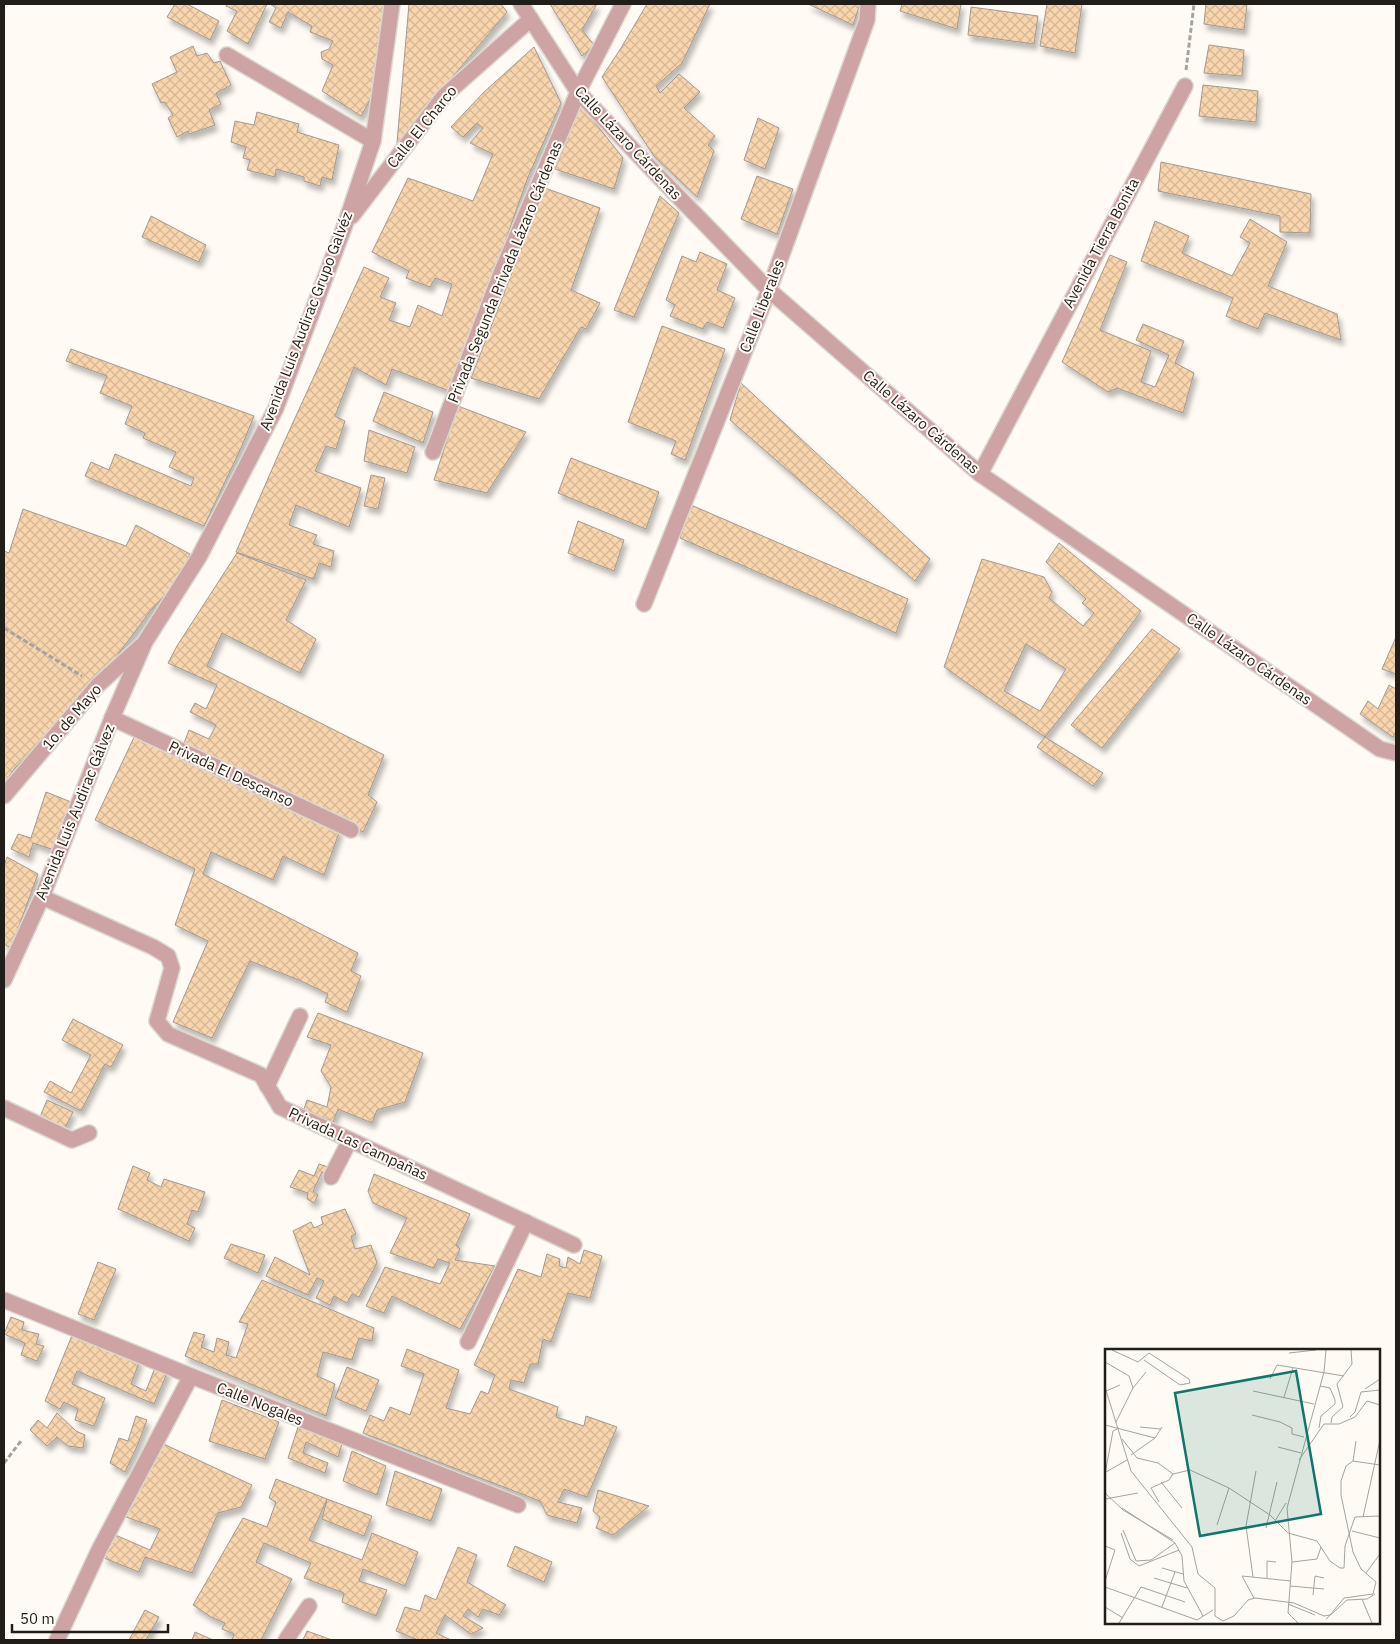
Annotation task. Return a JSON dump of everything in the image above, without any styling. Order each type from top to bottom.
[{"type":"street","name":"Avenida Luís Audirac Grupo Galvéz","points":[[145,642],[199,557],[276,408],[346,225],[373,141],[392,4]]},
{"type":"street","name":"Calle Lázaro Cárdenas","points":[[521,4],[578,92],[662,181],[769,290],[980,474],[1380,749],[1396,754]]},
{"type":"street","name":"Privada Segunda Privada Lázaro Cárdenas","points":[[433,452],[501,272],[578,92],[624,4]]},
{"type":"street","name":"Calle Liberales","points":[[644,604],[769,290],[867,20],[868,4]]},
{"type":"street","name":"Calle El Charco","points":[[346,225],[444,96],[531,19]]},
{"type":"street","points":[[226,55],[373,141]]},
{"type":"street","name":"Avenida Tierra Bonita","points":[[980,474],[1185,86]]},
{"type":"street","name":"1o. de Mayo","points":[[4,796],[98,685],[145,642]]},
{"type":"street","name":"Avenida Luis Audirac Gálvez","points":[[4,980],[42,897],[112,718],[145,642]]},
{"type":"street","name":"Privada El Descanso","points":[[112,718],[351,830]]},
{"type":"street","name":"Privada Las Campañas","points":[[42,897],[153,947],[168,956],[172,968],[157,1021],[168,1034],[261,1075],[280,1107],[574,1245]]},
{"type":"street","points":[[267,1086],[300,1016]]},
{"type":"street","points":[[4,1108],[72,1140],[89,1133]]},
{"type":"street","points":[[331,1178],[350,1140]]},
{"type":"street","points":[[468,1342],[526,1222]]},
{"type":"street","name":"Calle Nogales","points":[[4,1300],[518,1505]]},
{"type":"street","points":[[57,1640],[99,1550],[191,1376]]},
{"type":"street","points":[[286,1640],[309,1606]]},
{"type":"path","points":[[1185,86],[1194,4]]},
{"type":"path","points":[[4,628],[98,685]]},
{"type":"path","points":[[4,1463],[21,1441]]},
{"type":"building","points":[[175,4],[187,4],[219,21],[210,40],[167,17]]},
{"type":"building","points":[[227,4],[267,4],[248,44],[227,31],[237,11],[226,6]]},
{"type":"building","points":[[270,4],[386,4],[375,91],[361,116],[322,91],[333,65],[322,59],[321,52],[329,49],[333,41],[310,32],[312,26],[288,12],[281,28],[269,22],[276,8]]},
{"type":"building","points":[[409,4],[501,4],[507,12],[397,143]]},
{"type":"building","points":[[550,4],[597,4],[582,30],[594,45],[582,56]]},
{"type":"building","points":[[647,4],[710,4],[682,63],[656,86],[660,93],[679,74],[700,92],[684,108],[715,136],[708,145],[714,151],[697,197],[654,156],[602,77]]},
{"type":"building","points":[[808,4],[860,4],[853,25]]},
{"type":"building","points":[[902,4],[961,4],[957,29],[900,11]]},
{"type":"building","points":[[1047,4],[1082,4],[1075,53],[1040,46]]},
{"type":"building","points":[[1206,4],[1247,4],[1244,30],[1204,24]]},
{"type":"building","points":[[971,7],[1038,16],[1034,44],[968,35]]},
{"type":"building","points":[[1209,45],[1244,50],[1242,76],[1204,73]]},
{"type":"building","points":[[193,46],[197,56],[207,53],[214,63],[220,61],[231,85],[216,93],[221,104],[209,110],[215,125],[189,134],[188,131],[177,137],[168,118],[173,115],[165,102],[161,103],[152,84],[177,72],[170,57]]},
{"type":"building","points":[[534,47],[561,103],[528,177],[452,392],[392,369],[386,385],[354,367],[335,416],[345,421],[336,449],[326,446],[315,471],[361,488],[349,527],[296,505],[289,525],[317,535],[313,544],[334,551],[331,567],[319,563],[314,579],[236,552],[364,267],[389,278],[380,297],[396,303],[389,320],[410,327],[418,305],[442,316],[452,284],[435,278],[430,287],[406,278],[409,271],[372,252],[408,178],[473,201],[493,154],[470,143],[483,128],[477,123],[463,137],[451,127],[484,92]]},
{"type":"building","points":[[1203,85],[1258,91],[1256,122],[1199,116]]},
{"type":"building","points":[[581,105],[623,158],[614,189],[555,169]]},
{"type":"building","points":[[257,112],[299,124],[297,132],[339,145],[332,180],[322,177],[320,186],[304,181],[304,177],[276,169],[275,177],[247,170],[250,160],[243,158],[246,147],[231,142],[235,121],[254,125]]},
{"type":"building","points":[[758,118],[779,128],[765,169],[744,160]]},
{"type":"building","points":[[1161,162],[1311,194],[1310,233],[1280,232],[1280,216],[1158,191]]},
{"type":"building","points":[[757,176],[793,189],[777,234],[741,219]]},
{"type":"building","points":[[545,188],[600,208],[571,290],[600,303],[586,329],[581,327],[539,399],[471,378]]},
{"type":"building","points":[[660,196],[679,213],[634,317],[614,310]]},
{"type":"building","points":[[151,216],[206,245],[199,262],[142,237]]},
{"type":"building","points":[[1250,219],[1287,242],[1268,286],[1337,314],[1341,340],[1265,313],[1258,329],[1226,316],[1233,298],[1141,261],[1155,221],[1189,236],[1182,253],[1232,276],[1250,243],[1240,237]]},
{"type":"building","points":[[700,252],[727,264],[717,290],[735,298],[723,328],[707,322],[703,329],[670,316],[675,305],[666,300],[682,256],[696,262]]},
{"type":"building","points":[[1110,255],[1127,262],[1100,330],[1151,351],[1141,382],[1155,387],[1169,355],[1136,340],[1143,324],[1184,341],[1175,363],[1194,373],[1183,413],[1117,388],[1108,392],[1062,362]]},
{"type":"building","points":[[662,326],[725,349],[685,460],[671,454],[676,441],[628,422]]},
{"type":"building","points":[[71,349],[254,416],[204,526],[85,476],[91,462],[109,470],[115,454],[191,486],[194,478],[169,467],[176,452],[143,438],[145,433],[125,424],[132,406],[100,393],[107,376],[66,361]]},
{"type":"building","points":[[741,383],[930,559],[915,581],[730,420]]},
{"type":"building","points":[[384,392],[433,412],[423,443],[373,421]]},
{"type":"building","points":[[458,406],[526,432],[487,493],[434,480]]},
{"type":"building","points":[[369,430],[415,447],[407,473],[364,461]]},
{"type":"building","points":[[571,458],[659,492],[646,529],[558,493]]},
{"type":"building","points":[[371,475],[385,478],[378,509],[364,506]]},
{"type":"building","points":[[691,505],[908,599],[896,633],[680,538]]},
{"type":"building","points":[[23,509],[126,546],[136,525],[190,554],[177,583],[151,610],[96,684],[14,769],[4,784],[4,551],[9,553]]},
{"type":"building","points":[[578,521],[624,540],[614,571],[568,553]]},
{"type":"building","points":[[1059,543],[1141,611],[1045,737],[944,667],[982,559],[1044,577],[1052,592],[1049,598],[1083,626],[1094,613],[1082,603],[1086,599],[1046,562]],"holes":[[[1026,644],[1066,669],[1040,711],[1004,691]]]},
{"type":"building","points":[[237,553],[306,580],[286,620],[316,639],[300,673],[222,633],[207,666],[384,755],[368,795],[377,802],[363,832],[183,746],[189,730],[209,739],[216,725],[190,712],[195,703],[206,709],[217,685],[168,663]]},
{"type":"building","points":[[1152,629],[1180,649],[1102,748],[1071,725]]},
{"type":"building","points":[[1396,637],[1396,674],[1382,669]]},
{"type":"building","points":[[1389,685],[1396,689],[1396,731],[1393,737],[1360,714],[1368,701],[1378,709]]},
{"type":"building","points":[[137,731],[340,830],[324,875],[283,856],[273,880],[211,852],[203,874],[358,953],[351,971],[361,976],[347,1012],[325,1002],[328,994],[299,980],[250,961],[212,1038],[173,1022],[208,941],[175,925],[195,869],[95,820]]},
{"type":"building","points":[[1045,737],[1103,773],[1093,786],[1037,747]]},
{"type":"building","points":[[46,792],[71,802],[54,850],[33,843],[29,857],[11,849],[18,834],[31,838]]},
{"type":"building","points":[[7,857],[38,874],[11,948],[4,944],[4,866]]},
{"type":"building","points":[[318,1013],[423,1053],[405,1102],[377,1110],[372,1123],[338,1109],[333,1122],[304,1109],[307,1100],[327,1107],[331,1087],[321,1071],[331,1045],[307,1037]]},
{"type":"building","points":[[73,1019],[123,1045],[111,1067],[105,1064],[81,1111],[44,1092],[50,1081],[71,1093],[91,1055],[62,1040]]},
{"type":"building","points":[[47,1100],[73,1112],[64,1130],[40,1117]]},
{"type":"building","points":[[319,1164],[328,1167],[327,1175],[322,1172],[313,1191],[318,1195],[314,1203],[307,1199],[308,1193],[290,1187],[299,1170],[314,1176]]},
{"type":"building","points":[[133,1166],[150,1173],[147,1180],[161,1187],[164,1179],[205,1192],[198,1212],[192,1210],[187,1224],[195,1228],[189,1241],[118,1209]]},
{"type":"building","points":[[374,1174],[470,1214],[456,1245],[460,1249],[455,1260],[495,1266],[460,1329],[392,1296],[384,1313],[366,1306],[385,1267],[440,1284],[450,1263],[438,1259],[434,1268],[390,1253],[407,1218],[373,1203],[368,1191]]},
{"type":"building","points":[[345,1209],[356,1234],[351,1236],[355,1249],[371,1245],[377,1263],[359,1297],[352,1294],[347,1303],[334,1296],[330,1305],[316,1298],[324,1281],[317,1278],[308,1295],[266,1276],[275,1257],[310,1275],[293,1231],[311,1222],[314,1228],[323,1224],[321,1217]]},
{"type":"building","points":[[231,1244],[265,1255],[258,1273],[224,1258]]},
{"type":"building","points":[[584,1250],[602,1256],[590,1298],[568,1293],[551,1342],[543,1339],[538,1364],[530,1364],[524,1383],[511,1380],[509,1389],[558,1407],[556,1417],[584,1426],[586,1416],[617,1427],[587,1497],[564,1489],[558,1502],[582,1508],[577,1523],[547,1515],[540,1501],[363,1433],[370,1415],[384,1421],[390,1407],[410,1415],[424,1374],[401,1366],[407,1349],[459,1370],[446,1408],[470,1414],[481,1391],[488,1394],[495,1375],[474,1365],[518,1269],[541,1277],[547,1254],[560,1259],[559,1266],[566,1268],[568,1257],[580,1264]]},
{"type":"building","points":[[98,1262],[116,1269],[94,1320],[78,1314]]},
{"type":"building","points":[[262,1280],[374,1328],[372,1341],[359,1338],[352,1360],[323,1352],[317,1376],[335,1384],[326,1416],[185,1356],[194,1332],[205,1335],[201,1347],[214,1352],[217,1338],[229,1342],[226,1355],[236,1358],[248,1324],[239,1322]]},
{"type":"building","points":[[11,1317],[24,1322],[22,1330],[39,1334],[36,1344],[44,1346],[37,1361],[21,1355],[25,1343],[4,1334]]},
{"type":"building","points":[[73,1333],[140,1360],[131,1384],[146,1391],[156,1365],[168,1371],[154,1404],[77,1371],[72,1384],[105,1398],[94,1426],[75,1420],[78,1409],[64,1402],[60,1409],[45,1401]]},
{"type":"building","points":[[347,1367],[379,1380],[366,1411],[335,1398]]},
{"type":"building","points":[[222,1400],[279,1422],[265,1459],[209,1441]]},
{"type":"building","points":[[57,1413],[76,1431],[85,1435],[83,1448],[68,1446],[57,1437],[47,1446],[30,1430],[38,1420],[47,1428]]},
{"type":"building","points":[[136,1416],[147,1420],[125,1472],[110,1463],[119,1438],[128,1441]]},
{"type":"building","points":[[298,1427],[342,1444],[338,1457],[306,1442],[303,1453],[328,1463],[325,1473],[288,1458]]},
{"type":"building","points":[[157,1441],[252,1485],[241,1507],[218,1513],[192,1573],[145,1557],[139,1572],[104,1558],[113,1534],[150,1550],[160,1529],[126,1517]]},
{"type":"building","points":[[352,1451],[386,1466],[377,1495],[343,1481]]},
{"type":"building","points":[[395,1471],[442,1489],[431,1521],[386,1505]]},
{"type":"building","points":[[276,1479],[327,1499],[309,1540],[362,1560],[372,1533],[418,1552],[405,1586],[363,1569],[359,1581],[387,1590],[376,1616],[342,1602],[344,1593],[304,1578],[311,1563],[264,1543],[256,1562],[292,1579],[261,1640],[232,1640],[234,1634],[222,1629],[225,1623],[211,1617],[193,1605],[243,1518],[267,1527],[276,1502],[269,1498]]},
{"type":"building","points":[[598,1490],[649,1506],[613,1535],[596,1528],[600,1517],[593,1511]]},
{"type":"building","points":[[327,1499],[372,1516],[364,1536],[322,1519]]},
{"type":"building","points":[[515,1546],[552,1562],[544,1582],[507,1566]]},
{"type":"building","points":[[458,1547],[477,1555],[467,1582],[506,1605],[499,1615],[483,1609],[478,1617],[468,1609],[463,1616],[483,1628],[471,1634],[445,1615],[436,1633],[451,1640],[418,1640],[396,1631],[405,1607],[420,1611],[425,1595],[436,1600]]},
{"type":"building","points":[[145,1610],[159,1617],[146,1640],[129,1640]]},
{"type":"building","points":[[307,1631],[332,1640],[303,1640]]},
{"type":"building","points":[[195,1632],[213,1640],[192,1640]]}]
